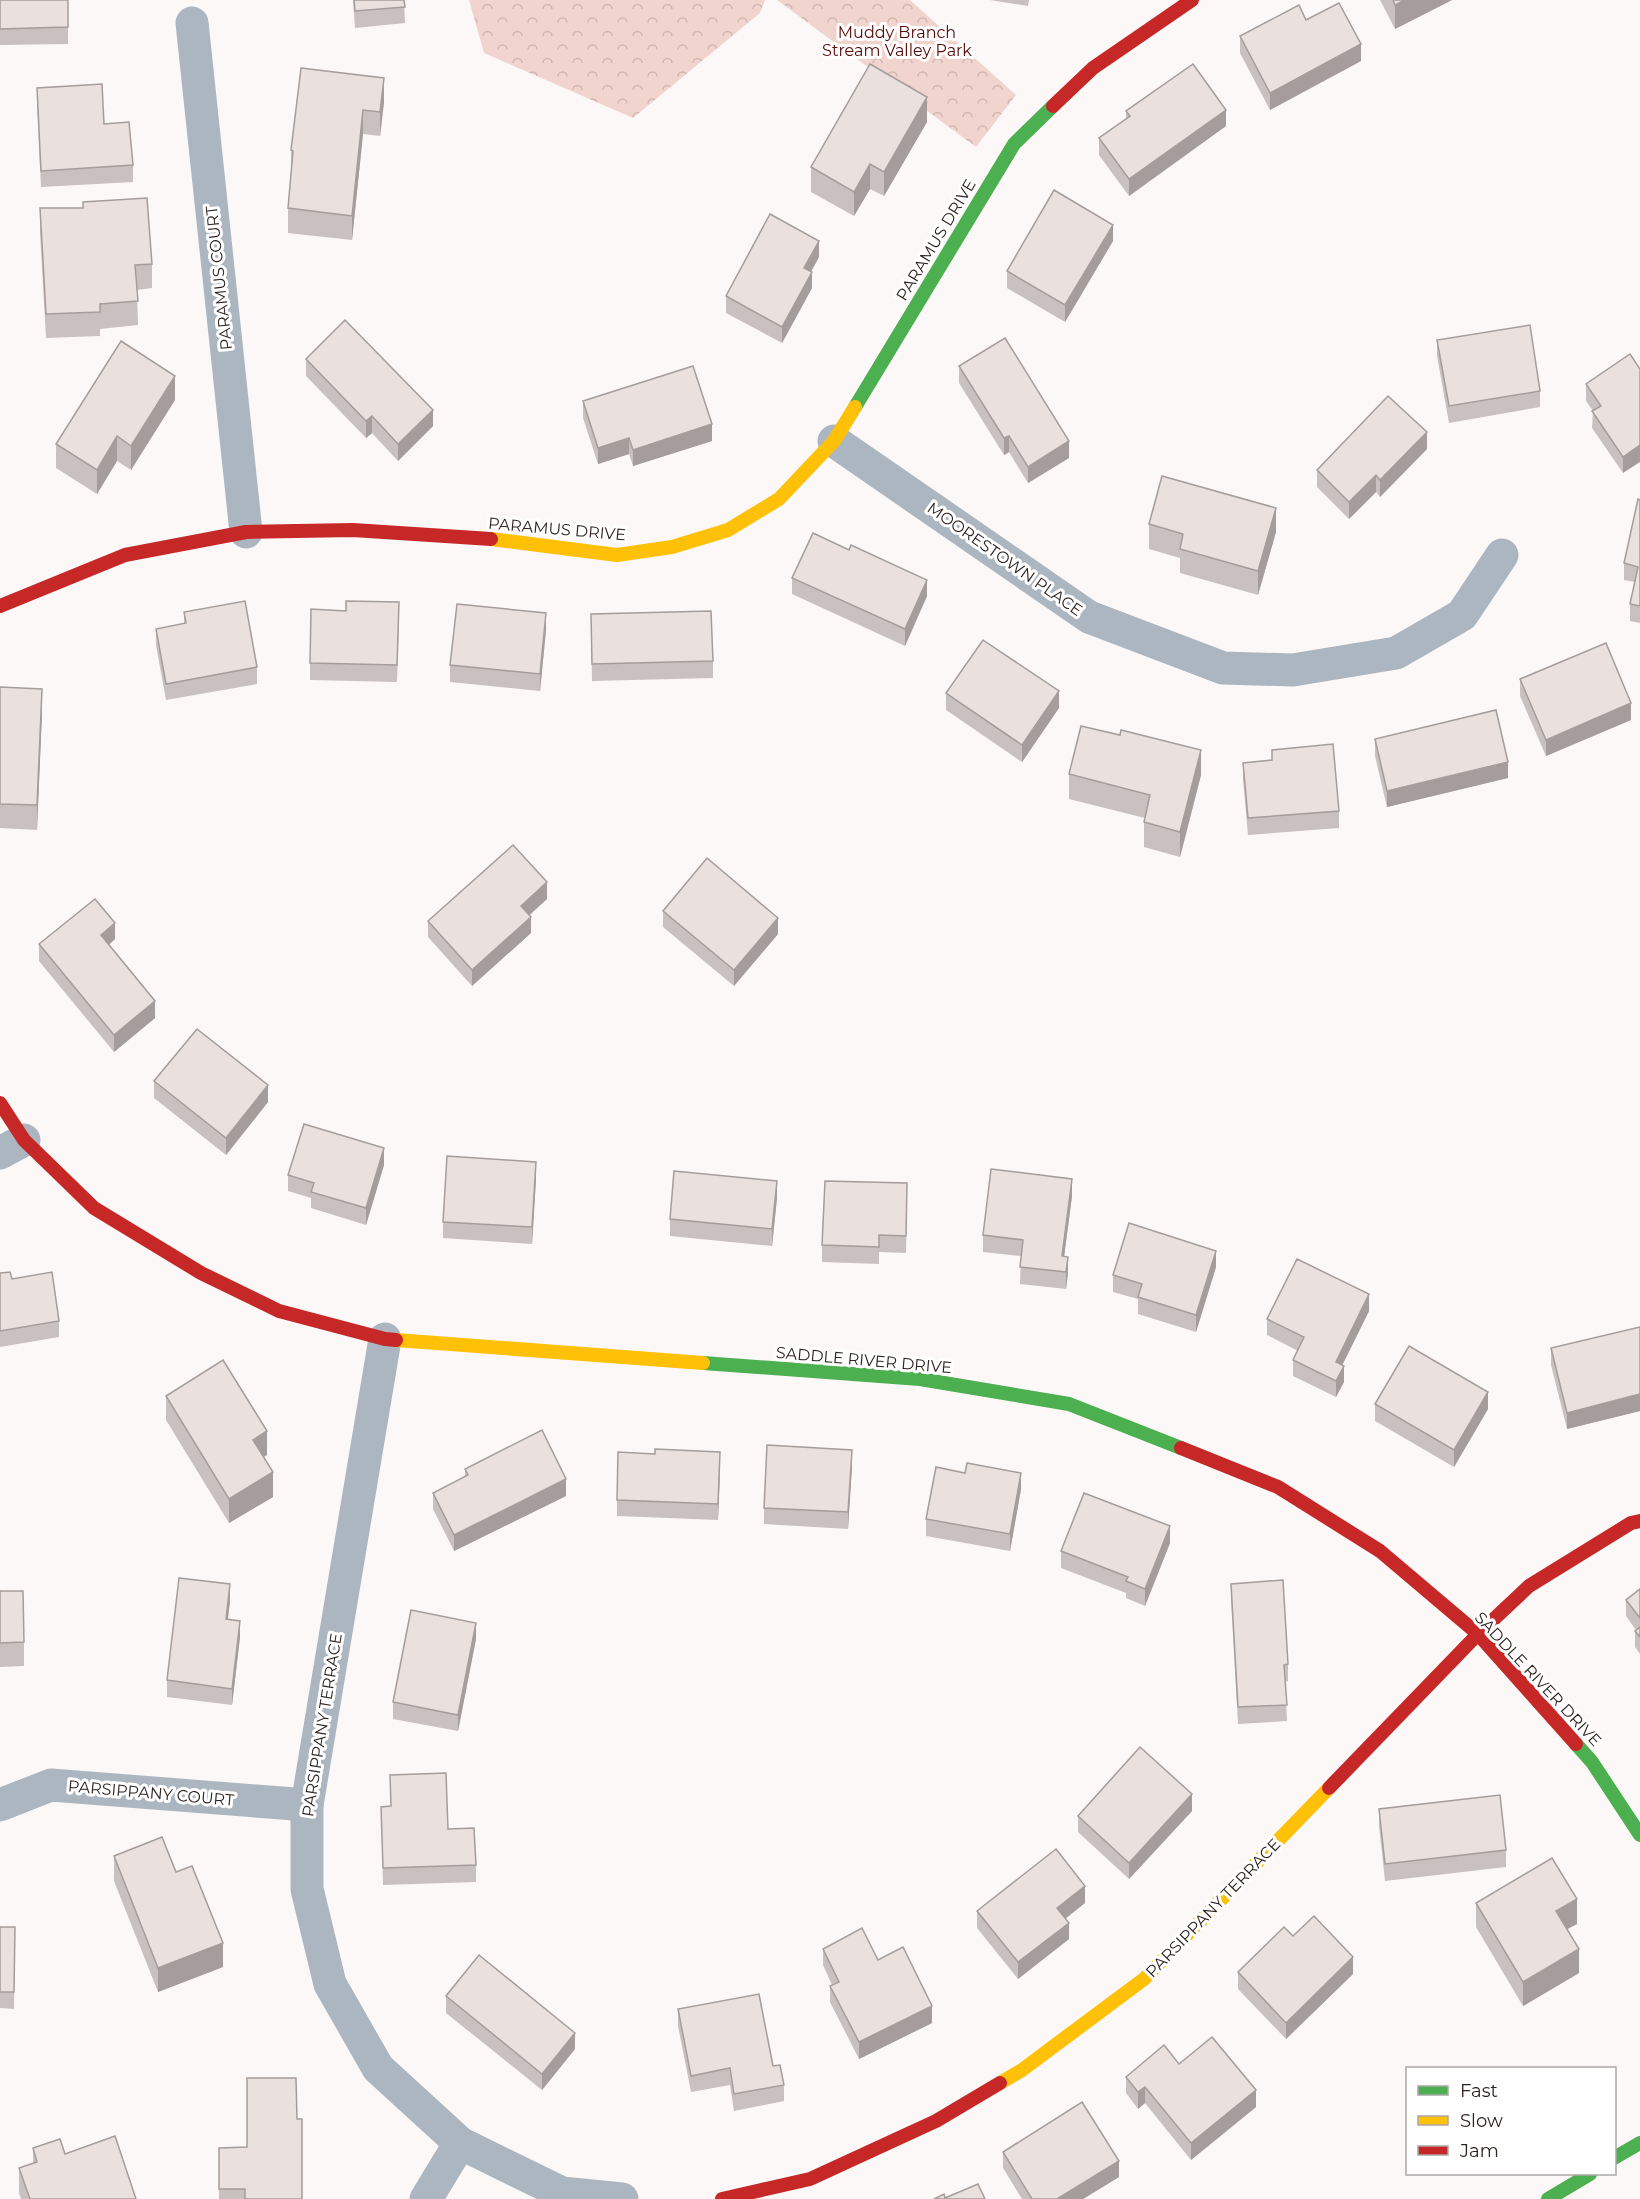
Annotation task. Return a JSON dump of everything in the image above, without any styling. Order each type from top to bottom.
[{"type":"street","name":"PARAMUS DRIVE","points":[[0,606],[125,555],[246,532],[375,532],[499,540],[617,555],[672,547],[728,530],[778,499],[834,441],[1014,144],[1093,68],[1192,0]]},
{"type":"street","name":"PARAMUS COURT","points":[[192,23],[246,532]]},
{"type":"street","name":"MOORESTOWN PLACE","points":[[834,441],[1089,618],[1222,668],[1293,670],[1396,653],[1462,615],[1502,555]]},
{"type":"street","name":"SADDLE RIVER DRIVE","points":[[0,1103],[12,1147],[94,1208],[201,1273],[279,1311],[386,1339],[920,1379],[1069,1404],[1278,1487],[1380,1551],[1478,1634],[1592,1762],[1640,1835]]},
{"type":"street","name":"PARSIPPANY TERRACE","points":[[386,1339],[307,1805],[307,1888],[330,1984],[378,2068],[460,2143],[562,2193],[622,2199]]},
{"type":"street","name":"PARSIPPANY TERRACE","points":[[722,2199],[810,2179],[936,2121],[1022,2070],[1144,1979],[1478,1634],[1529,1586],[1631,1523],[1640,1521]]},
{"type":"street","name":"PARSIPPANY COURT","points":[[0,1805],[51,1785],[307,1805]]},
{"type":"street","points":[[426,2199],[460,2143]]},
{"type":"street","points":[[1616,2157],[1640,2143]]},
{"type":"street","points":[[1548,2199],[1588,2175]]},
{"type":"green space","points":[[469,0],[765,0],[760,13],[633,118],[484,53]]},
{"type":"green space","name":"Muddy Branch Stream Valley Park","points":[[777,0],[910,0],[1016,95],[976,147]]},
{"type":"building","points":[[0,0],[68,0],[68,27],[0,29]]},
{"type":"building","points":[[354,0],[404,0],[405,7],[355,11]]},
{"type":"building","points":[[1393,0],[1405,0],[1395,5]]},
{"type":"building","points":[[1339,3],[1361,44],[1270,93],[1240,36],[1299,5],[1306,20]]},
{"type":"building","points":[[870,64],[927,97],[884,172],[870,164],[854,192],[811,167]]},
{"type":"building","points":[[1193,64],[1226,110],[1129,179],[1099,138],[1130,116],[1126,111]]},
{"type":"building","points":[[301,68],[384,78],[380,112],[363,110],[352,216],[288,208],[293,151],[291,150]]},
{"type":"building","points":[[102,84],[104,124],[129,122],[133,165],[41,171],[37,88]]},
{"type":"building","points":[[1054,190],[1113,225],[1065,305],[1007,271]]},
{"type":"building","points":[[147,198],[152,264],[135,265],[138,301],[100,304],[100,312],[46,314],[40,208],[83,208],[83,202]]},
{"type":"building","points":[[770,214],[819,241],[804,268],[812,272],[782,327],[726,296]]},
{"type":"building","points":[[345,320],[433,410],[398,444],[372,416],[366,421],[306,359]]},
{"type":"building","points":[[1530,325],[1540,391],[1449,406],[1437,340]]},
{"type":"building","points":[[1005,338],[1069,441],[1028,467],[1009,436],[1004,438],[959,366]]},
{"type":"building","points":[[121,341],[175,376],[131,446],[117,436],[97,470],[56,444]]},
{"type":"building","points":[[1630,354],[1640,369],[1640,445],[1623,457],[1592,411],[1601,406],[1586,384]]},
{"type":"building","points":[[693,366],[712,424],[633,450],[629,438],[598,448],[583,401]]},
{"type":"building","points":[[1388,396],[1427,432],[1380,480],[1376,475],[1349,502],[1317,470]]},
{"type":"building","points":[[1162,476],[1276,508],[1258,571],[1180,549],[1183,534],[1149,524]]},
{"type":"building","points":[[1638,499],[1640,500],[1640,606],[1630,604],[1638,567],[1624,563]]},
{"type":"building","points":[[813,533],[849,550],[851,545],[927,580],[905,629],[792,578]]},
{"type":"building","points":[[245,601],[257,667],[166,684],[156,629],[186,623],[184,612]]},
{"type":"building","points":[[346,601],[399,602],[397,665],[310,663],[311,609],[346,611]]},
{"type":"building","points":[[457,604],[546,613],[540,674],[450,665]]},
{"type":"building","points":[[711,611],[713,661],[592,664],[591,614]]},
{"type":"building","points":[[983,640],[1059,691],[1022,745],[946,693]]},
{"type":"building","points":[[1606,643],[1631,703],[1546,740],[1520,679]]},
{"type":"building","points":[[0,687],[42,689],[37,805],[0,804]]},
{"type":"building","points":[[1496,710],[1508,762],[1387,791],[1375,739]]},
{"type":"building","points":[[1081,726],[1120,735],[1121,730],[1201,750],[1180,832],[1144,822],[1150,795],[1069,774]]},
{"type":"building","points":[[1333,744],[1339,811],[1248,818],[1243,763],[1272,760],[1272,750]]},
{"type":"building","points":[[513,845],[547,882],[521,906],[531,917],[472,970],[428,921]]},
{"type":"building","points":[[707,858],[778,918],[734,970],[663,911]]},
{"type":"building","points":[[95,899],[115,923],[101,935],[155,1001],[114,1035],[39,944]]},
{"type":"building","points":[[197,1029],[268,1085],[226,1138],[154,1081]]},
{"type":"building","points":[[304,1124],[384,1148],[366,1208],[311,1192],[314,1183],[288,1175]]},
{"type":"building","points":[[447,1156],[536,1162],[532,1227],[443,1222]]},
{"type":"building","points":[[991,1169],[1072,1179],[1062,1256],[1068,1257],[1066,1272],[1020,1267],[1023,1240],[983,1235]]},
{"type":"building","points":[[674,1171],[777,1181],[772,1229],[670,1219]]},
{"type":"building","points":[[825,1181],[907,1183],[906,1236],[879,1235],[879,1247],[822,1245]]},
{"type":"building","points":[[1129,1223],[1216,1251],[1196,1315],[1138,1297],[1142,1284],[1113,1275]]},
{"type":"building","points":[[1297,1259],[1369,1294],[1336,1362],[1344,1366],[1336,1381],[1293,1360],[1304,1337],[1267,1319]]},
{"type":"building","points":[[10,1272],[12,1279],[52,1272],[59,1321],[0,1331],[0,1273]]},
{"type":"building","points":[[1640,1327],[1640,1394],[1567,1413],[1551,1348]]},
{"type":"building","points":[[1409,1346],[1488,1392],[1454,1450],[1375,1404]]},
{"type":"building","points":[[223,1360],[267,1431],[253,1440],[273,1472],[229,1499],[166,1396]]},
{"type":"building","points":[[542,1430],[566,1479],[454,1535],[433,1493],[468,1475],[465,1469]]},
{"type":"building","points":[[767,1445],[852,1450],[848,1512],[764,1508]]},
{"type":"building","points":[[655,1449],[720,1452],[718,1504],[617,1500],[618,1452],[655,1454]]},
{"type":"building","points":[[967,1463],[1021,1473],[1010,1534],[926,1519],[936,1467],[965,1473]]},
{"type":"building","points":[[1084,1493],[1170,1526],[1145,1589],[1126,1581],[1128,1577],[1061,1551]]},
{"type":"building","points":[[179,1578],[230,1584],[226,1619],[240,1621],[232,1689],[167,1680]]},
{"type":"building","points":[[1283,1580],[1288,1664],[1284,1665],[1287,1705],[1238,1707],[1231,1584]]},
{"type":"building","points":[[1640,1589],[1640,1618],[1626,1600]]},
{"type":"building","points":[[0,1591],[23,1591],[24,1642],[0,1643]]},
{"type":"building","points":[[411,1610],[476,1623],[458,1715],[393,1702]]},
{"type":"building","points":[[1640,1627],[1640,1637],[1635,1631]]},
{"type":"building","points":[[1140,1747],[1192,1794],[1129,1863],[1078,1816]]},
{"type":"building","points":[[446,1773],[448,1829],[474,1828],[476,1865],[383,1868],[381,1807],[391,1806],[390,1775]]},
{"type":"building","points":[[1500,1795],[1506,1850],[1385,1864],[1379,1809]]},
{"type":"building","points":[[162,1837],[176,1872],[192,1866],[223,1943],[158,1968],[114,1856]]},
{"type":"building","points":[[1056,1849],[1085,1886],[1057,1908],[1069,1923],[1018,1962],[977,1911]]},
{"type":"building","points":[[1552,1858],[1577,1899],[1556,1911],[1579,1949],[1523,1982],[1476,1903]]},
{"type":"building","points":[[1314,1916],[1353,1957],[1286,2023],[1238,1972],[1284,1927],[1293,1936]]},
{"type":"building","points":[[0,1927],[15,1927],[14,1992],[0,1992]]},
{"type":"building","points":[[862,1928],[878,1960],[903,1947],[932,2006],[859,2042],[830,1986],[839,1982],[823,1949]]},
{"type":"building","points":[[479,1955],[575,2033],[542,2074],[446,1996]]},
{"type":"building","points":[[759,1994],[773,2066],[780,2065],[784,2085],[734,2094],[730,2068],[691,2076],[678,2009]]},
{"type":"building","points":[[1212,2037],[1256,2090],[1191,2143],[1145,2087],[1138,2092],[1126,2077],[1164,2045],[1179,2064]]},
{"type":"building","points":[[247,2078],[296,2078],[297,2119],[302,2119],[302,2199],[245,2199],[245,2189],[219,2189],[219,2148],[247,2147]]},
{"type":"building","points":[[1082,2102],[1119,2161],[1057,2199],[1032,2199],[1003,2152]]},
{"type":"building","points":[[115,2136],[136,2199],[30,2199],[19,2168],[37,2162],[33,2148],[60,2139],[65,2154]]},
{"type":"building","points":[[978,2184],[985,2199],[934,2199],[944,2194],[945,2198]]},
{"type":"traffic: fast","points":[[855,407],[1014,144],[1053,106]]},
{"type":"traffic: fast","points":[[703,1363],[920,1379],[1069,1404],[1181,1448]]},
{"type":"traffic: fast","points":[[1576,1744],[1592,1762],[1640,1835]]},
{"type":"traffic: fast","points":[[1616,2157],[1640,2143]]},
{"type":"traffic: fast","points":[[1548,2199],[1588,2175]]},
{"type":"traffic: slow","points":[[491,539],[617,555],[672,547],[728,530],[779,499],[834,441],[855,407]]},
{"type":"traffic: slow","points":[[396,1340],[703,1363]]},
{"type":"traffic: slow","points":[[1000,2083],[1022,2070],[1144,1979],[1329,1788]]},
{"type":"traffic: jam","points":[[1053,106],[1093,68],[1192,0]]},
{"type":"traffic: jam","points":[[0,606],[125,555],[246,532],[353,530],[491,539]]},
{"type":"traffic: jam","points":[[0,1103],[24,1140],[94,1208],[201,1273],[279,1311],[396,1340]]},
{"type":"traffic: jam","points":[[1181,1448],[1278,1487],[1380,1551],[1478,1634],[1576,1744]]},
{"type":"traffic: jam","points":[[1329,1788],[1478,1634],[1529,1586],[1631,1523],[1640,1521]]},
{"type":"traffic: jam","points":[[722,2199],[810,2179],[936,2121],[1000,2083]]}]
